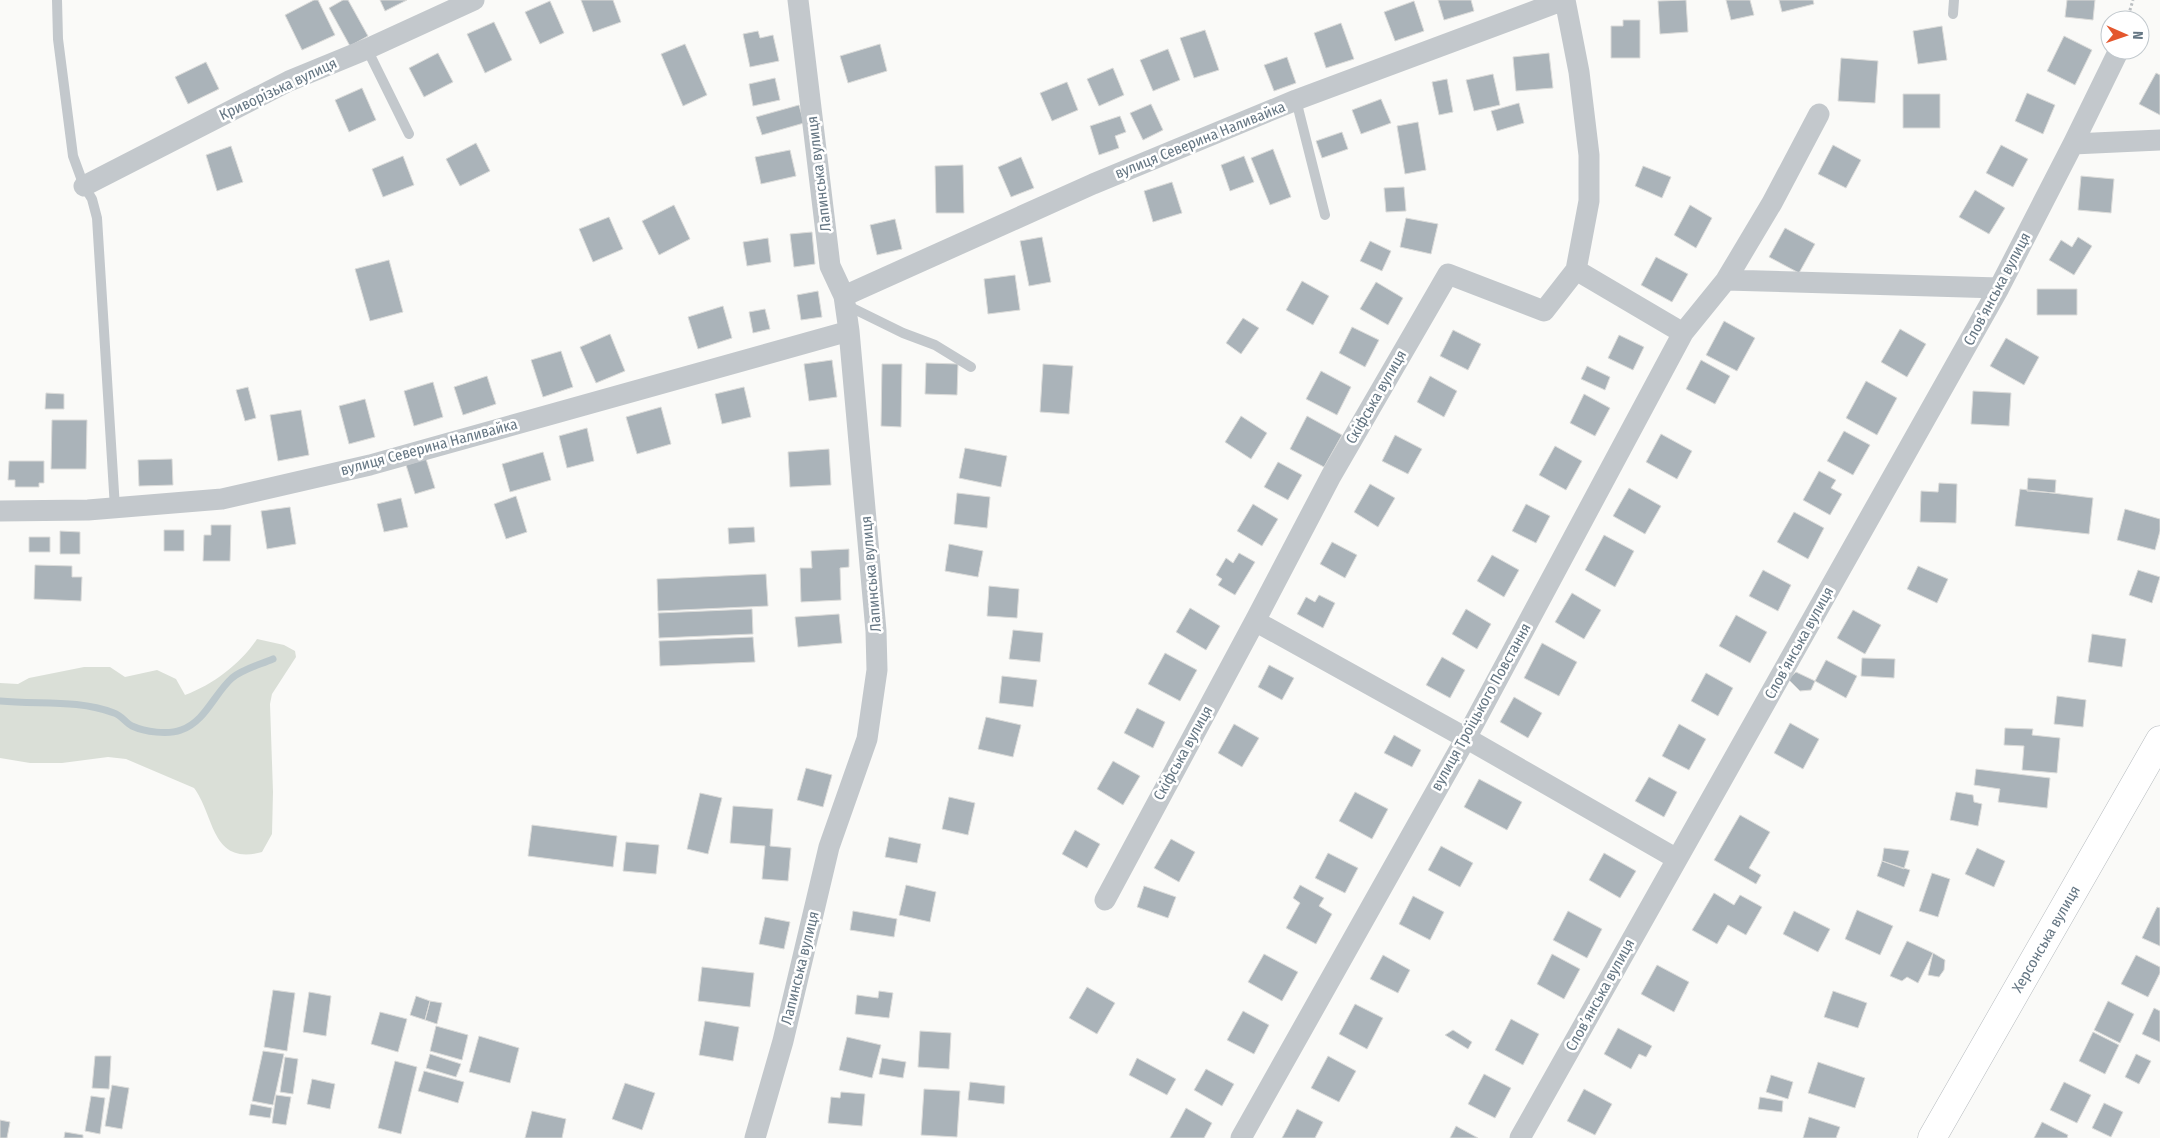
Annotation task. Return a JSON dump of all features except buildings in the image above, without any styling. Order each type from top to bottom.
[{"type":"main road","name":"Херсонська вулиця","points":[[1932,1138],[2160,740]]},
{"type":"street","name":"Криворізька вулиця","points":[[84,186],[288,81],[367,49],[474,0]]},
{"type":"street","name":"Лапинська вулиця","points":[[755,1138],[783,1042],[830,848],[868,739],[877,670],[876,631],[849,331],[844,301],[830,266],[798,0]]},
{"type":"street","name":"вулиця Северина Наливайка","points":[[844,301],[1092,184],[1296,100],[1564,0]]},
{"type":"street","name":"Скіфська вулиця","points":[[1105,900],[1256,622],[1331,476],[1448,274],[1544,312],[1576,270],[1589,201],[1589,154],[1579,72],[1564,0]]},
{"type":"street","name":"Словʼянська вулиця","points":[[1520,1138],[1999,288],[2113,60]]},
{"type":"street","name":"вулиця Троїцького Повстання","points":[[1241,1138],[1466,738],[1683,333],[1726,280],[1772,203],[1819,114]]},
{"type":"street","points":[[2072,144],[2160,140]]},
{"type":"street","points":[[1576,270],[1683,333]]},
{"type":"street","points":[[1726,280],[1999,288]]},
{"type":"street","name":"вулиця Северина Наливайка","points":[[0,511],[115,508],[222,499],[370,465],[849,331]]},
{"type":"street","points":[[1256,622],[1466,738],[1677,859]]},
{"type":"lane","points":[[57,0],[58,39],[73,156],[84,186],[92,200],[97,218],[115,508]]},
{"type":"lane","points":[[1953,14],[1954,0]]},
{"type":"lane","points":[[367,49],[409,134]]},
{"type":"lane","points":[[1296,100],[1325,215]]},
{"type":"lane","points":[[844,301],[903,333],[935,345],[971,367]]},
{"type":"shaded area","points":[[257,639],[284,645],[295,651],[296,657],[272,694],[270,704],[273,792],[272,834],[262,852],[245,854],[233,852],[217,836],[201,799],[194,788],[126,759],[108,757],[62,763],[30,763],[0,758],[0,683],[18,684],[29,678],[84,667],[110,667],[125,677],[157,670],[176,679],[185,695],[216,679],[234,665]]},
{"type":"waterway","points":[[0,701],[86,706],[117,714],[132,726],[143,730],[163,733],[176,732],[197,721],[232,678],[273,659]]}]
